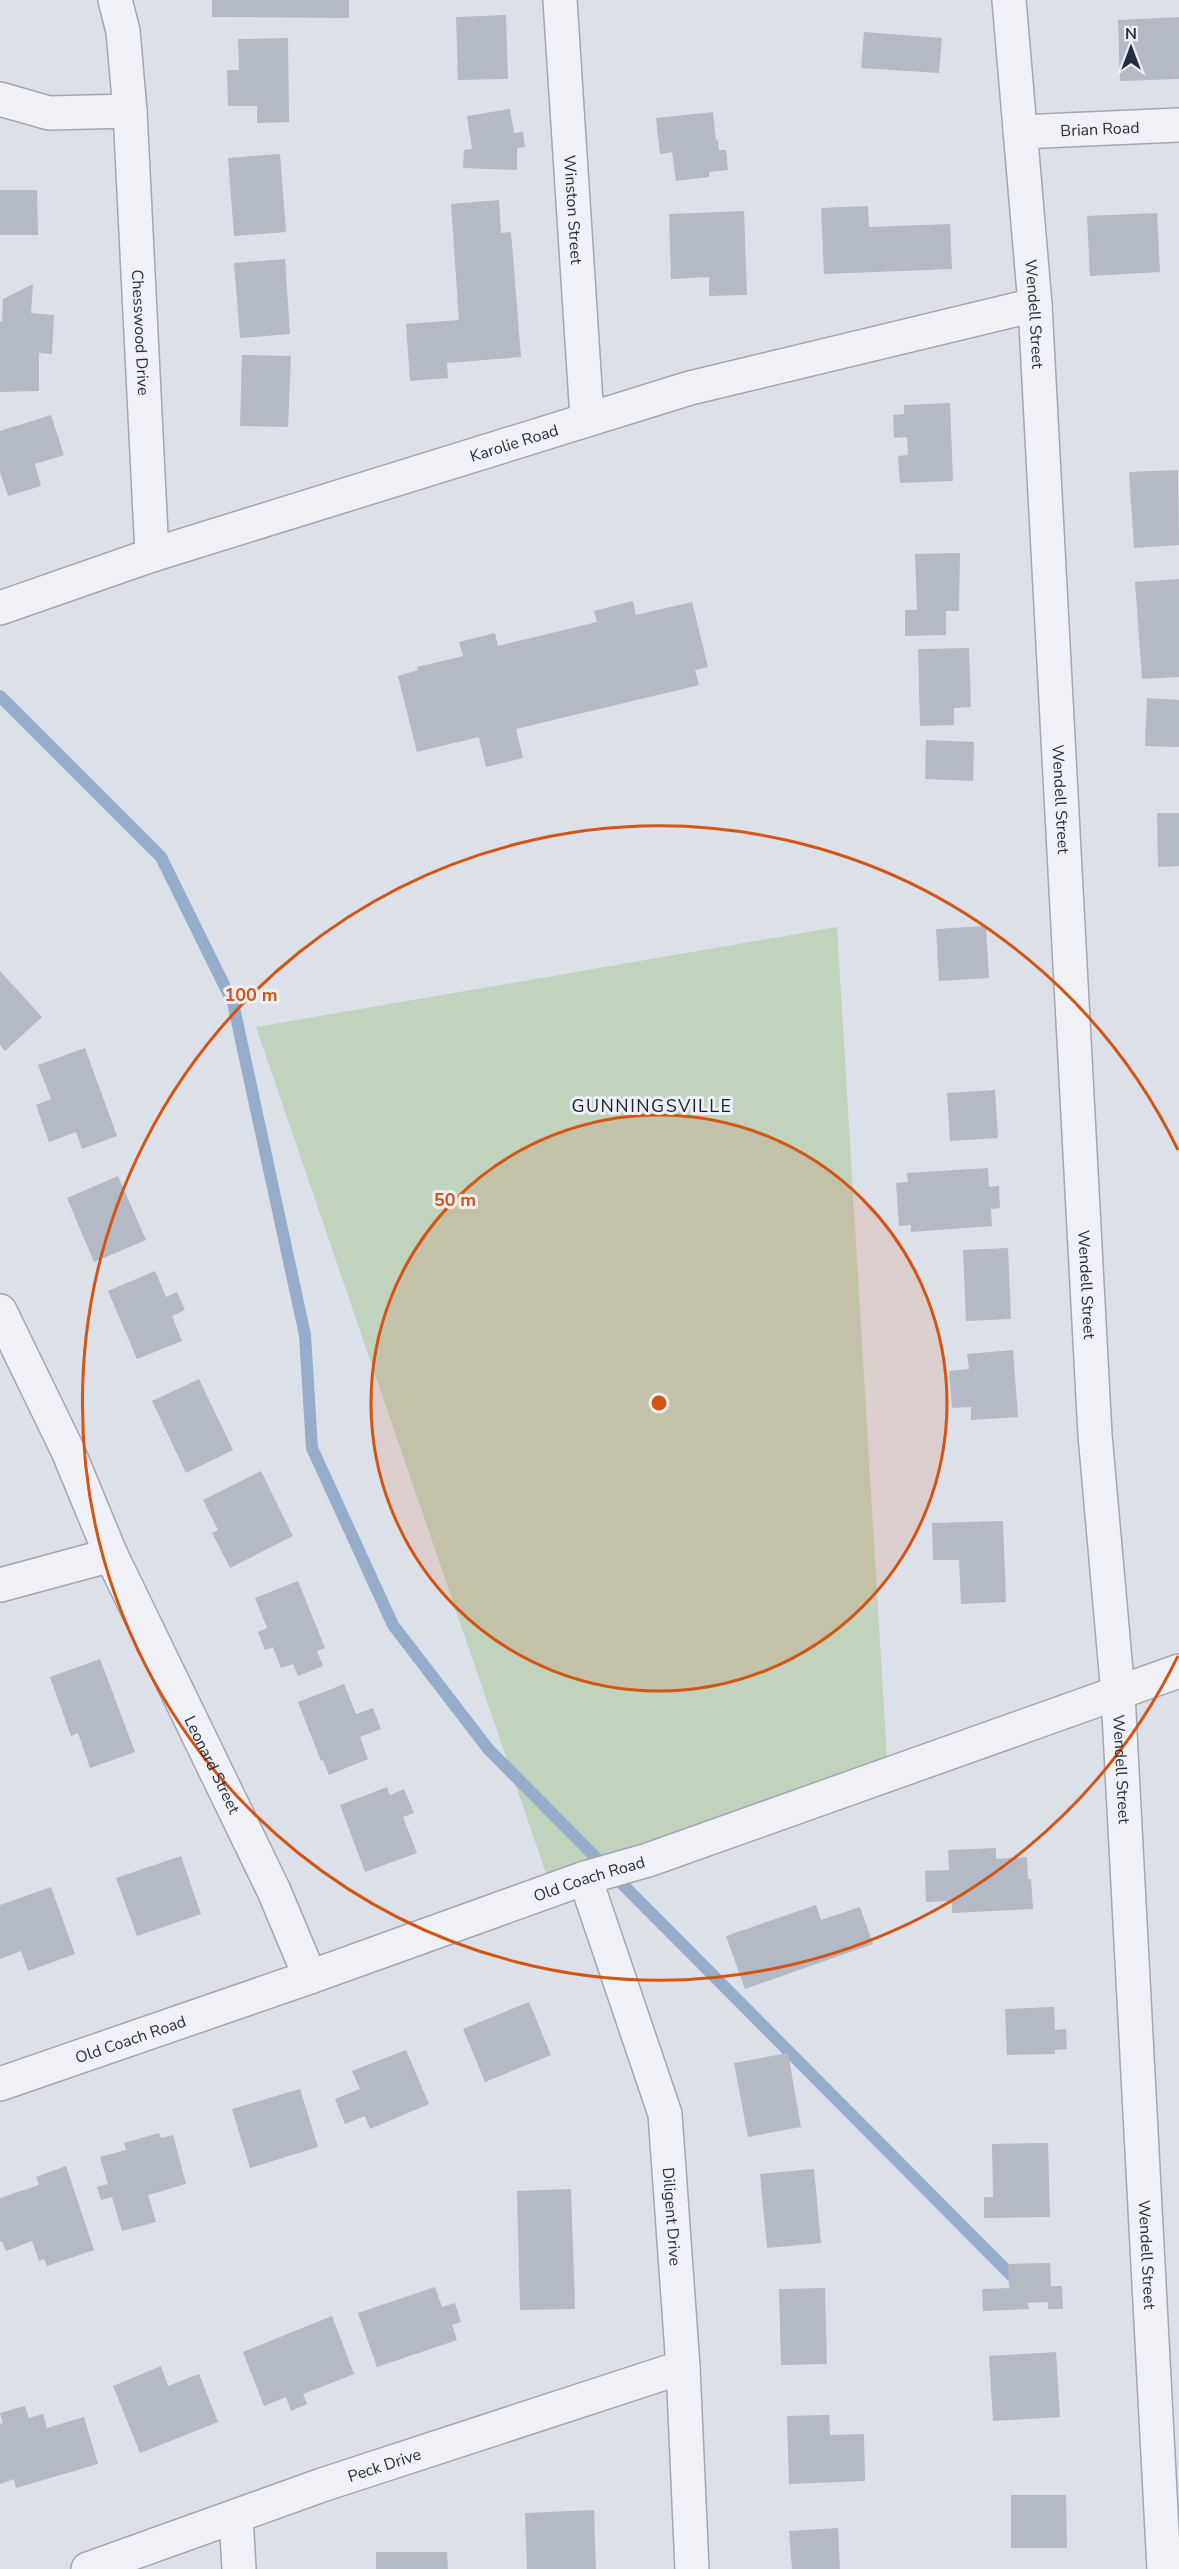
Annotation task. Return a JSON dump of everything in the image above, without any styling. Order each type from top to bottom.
[{"type":"street","name":"Chesswood Drive","points":[[115,0],[123,31],[130,111],[152,555]]},
{"type":"street","name":"Winston Street","points":[[560,0],[587,418]]},
{"type":"street","name":"Wendell Street","points":[[1009,0],[1035,305],[1095,1435],[1118,1694],[1164,2569]]},
{"type":"street","points":[[0,99],[49,113],[130,111]]},
{"type":"street","name":"Brian Road","points":[[1020,132],[1179,125]]},
{"type":"street","name":"Karolie Road","points":[[0,608],[152,555],[587,418],[690,388],[1035,305]]},
{"type":"street","name":"Leonard Street","points":[[0,1311],[68,1451],[111,1555],[274,1891],[310,1977]]},
{"type":"street","points":[[0,1585],[111,1555]]},
{"type":"street","name":"Old Coach Road","points":[[0,2084],[310,1977],[585,1878],[648,1860],[1179,1671]]},
{"type":"street","name":"Diligent Drive","points":[[585,1878],[665,2114],[683,2367],[692,2569]]},
{"type":"street","name":"Peck Drive","points":[[87,2569],[322,2485],[683,2367]]},
{"type":"street","points":[[236,2516],[238,2569]]},
{"type":"green space","points":[[837,927],[888,1775],[552,1891],[256,1027]]},
{"type":"building","points":[[212,0],[349,0],[349,18],[212,17]]},
{"type":"building","points":[[506,15],[508,79],[458,80],[456,17]]},
{"type":"building","points":[[1179,17],[1179,79],[1120,81],[1118,20]]},
{"type":"building","points":[[864,32],[942,38],[939,73],[861,68]]},
{"type":"building","points":[[288,38],[289,122],[257,123],[257,106],[228,106],[227,70],[239,70],[238,39]]},
{"type":"building","points":[[510,109],[514,133],[523,132],[525,147],[517,148],[517,170],[463,168],[464,150],[472,149],[467,116]]},
{"type":"building","points":[[713,112],[716,141],[718,140],[719,150],[726,150],[728,170],[709,172],[709,177],[676,181],[672,152],[660,154],[656,118]]},
{"type":"building","points":[[280,154],[286,232],[234,236],[228,158]]},
{"type":"building","points":[[0,190],[37,190],[38,235],[0,235]]},
{"type":"building","points":[[499,200],[501,233],[511,232],[521,357],[447,363],[448,378],[410,381],[406,324],[459,320],[451,204]]},
{"type":"building","points":[[868,206],[869,227],[950,224],[952,269],[824,274],[821,208]]},
{"type":"building","points":[[744,211],[747,295],[709,296],[709,277],[671,279],[669,214]]},
{"type":"building","points":[[1157,213],[1160,272],[1090,276],[1087,216]]},
{"type":"building","points":[[285,259],[290,334],[240,338],[234,263]]},
{"type":"building","points":[[33,284],[31,313],[54,315],[52,354],[39,353],[39,391],[0,392],[0,321],[2,322],[3,299]]},
{"type":"building","points":[[242,355],[291,356],[288,427],[240,426]]},
{"type":"building","points":[[950,403],[953,481],[900,483],[898,456],[908,455],[907,437],[894,438],[893,415],[904,414],[904,405]]},
{"type":"building","points":[[51,415],[64,455],[35,464],[41,486],[8,496],[0,472],[0,431]]},
{"type":"building","points":[[1178,470],[1179,545],[1134,548],[1129,472]]},
{"type":"building","points":[[960,553],[959,611],[946,611],[946,635],[905,636],[905,610],[917,610],[915,554]]},
{"type":"building","points":[[1179,579],[1179,677],[1142,679],[1135,582]]},
{"type":"building","points":[[633,601],[636,615],[692,602],[708,667],[695,670],[699,685],[516,729],[523,758],[486,767],[479,737],[417,752],[398,676],[418,670],[417,667],[463,656],[459,642],[495,633],[498,646],[597,622],[594,611]]},
{"type":"building","points":[[969,648],[971,707],[954,708],[954,725],[920,726],[918,649]]},
{"type":"building","points":[[1147,698],[1179,700],[1179,747],[1145,746]]},
{"type":"building","points":[[926,740],[974,742],[973,781],[925,779]]},
{"type":"building","points":[[1157,813],[1179,813],[1179,866],[1158,867]]},
{"type":"building","points":[[986,926],[989,978],[939,981],[936,929]]},
{"type":"building","points":[[0,971],[42,1017],[5,1051],[0,1045]]},
{"type":"building","points":[[85,1048],[117,1136],[82,1149],[76,1132],[49,1142],[36,1105],[51,1099],[38,1065]]},
{"type":"building","points":[[995,1090],[998,1138],[950,1141],[947,1093]]},
{"type":"building","points":[[988,1168],[989,1187],[999,1186],[1000,1208],[991,1209],[992,1226],[911,1232],[911,1225],[899,1226],[896,1183],[908,1182],[907,1173]]},
{"type":"building","points":[[118,1176],[146,1240],[94,1262],[67,1198]]},
{"type":"building","points":[[1008,1248],[1011,1319],[966,1321],[963,1250]]},
{"type":"building","points":[[155,1271],[166,1297],[177,1292],[185,1310],[172,1316],[182,1341],[137,1359],[108,1291]]},
{"type":"building","points":[[1013,1350],[1018,1417],[971,1420],[971,1407],[952,1408],[949,1371],[969,1369],[967,1354]]},
{"type":"building","points":[[199,1379],[233,1450],[186,1473],[152,1401]]},
{"type":"building","points":[[261,1471],[293,1536],[230,1568],[212,1533],[218,1530],[203,1500]]},
{"type":"building","points":[[1003,1521],[1006,1602],[961,1604],[959,1560],[933,1560],[932,1523]]},
{"type":"building","points":[[298,1581],[325,1648],[317,1651],[323,1666],[298,1676],[293,1664],[281,1668],[273,1647],[265,1650],[258,1632],[267,1628],[255,1598]]},
{"type":"building","points":[[100,1659],[135,1752],[90,1768],[78,1733],[71,1736],[50,1677]]},
{"type":"building","points":[[344,1684],[356,1714],[373,1708],[381,1729],[360,1737],[368,1759],[329,1775],[323,1760],[321,1761],[298,1702]]},
{"type":"building","points":[[387,1787],[390,1795],[404,1789],[414,1813],[403,1817],[417,1853],[365,1872],[340,1805]]},
{"type":"building","points":[[996,1848],[996,1859],[1027,1857],[1033,1909],[952,1913],[952,1901],[926,1902],[925,1871],[949,1870],[948,1850]]},
{"type":"building","points":[[181,1856],[201,1914],[137,1936],[116,1878]]},
{"type":"building","points":[[51,1887],[75,1954],[28,1971],[21,1951],[0,1959],[0,1905]]},
{"type":"building","points":[[816,1905],[821,1920],[860,1907],[873,1944],[745,1989],[726,1936]]},
{"type":"building","points":[[529,2002],[551,2055],[485,2082],[463,2029]]},
{"type":"building","points":[[1054,2007],[1055,2030],[1066,2029],[1067,2049],[1055,2050],[1055,2054],[1007,2055],[1005,2009]]},
{"type":"building","points":[[406,2050],[429,2104],[370,2129],[365,2116],[345,2124],[335,2099],[360,2089],[352,2071]]},
{"type":"building","points":[[788,2053],[801,2127],[748,2137],[734,2063]]},
{"type":"building","points":[[300,2089],[318,2147],[250,2168],[232,2109]]},
{"type":"building","points":[[159,2133],[161,2138],[173,2135],[186,2184],[148,2195],[156,2222],[122,2231],[112,2197],[101,2200],[97,2187],[108,2184],[100,2157],[126,2150],[124,2143]]},
{"type":"building","points":[[1048,2143],[1050,2217],[984,2218],[984,2197],[993,2197],[992,2144]]},
{"type":"building","points":[[66,2166],[94,2250],[47,2266],[44,2259],[39,2261],[32,2241],[6,2251],[2,2241],[0,2242],[0,2198],[39,2185],[36,2177]]},
{"type":"building","points":[[814,2169],[821,2243],[767,2248],[760,2174]]},
{"type":"building","points":[[571,2189],[575,2309],[520,2310],[517,2191]]},
{"type":"building","points":[[1050,2263],[1051,2286],[1062,2286],[1063,2309],[1048,2309],[1048,2302],[1028,2303],[1029,2309],[983,2311],[982,2289],[1009,2288],[1008,2264]]},
{"type":"building","points":[[435,2287],[442,2307],[455,2303],[461,2322],[452,2325],[457,2340],[377,2367],[358,2313]]},
{"type":"building","points":[[825,2288],[827,2364],[781,2365],[779,2289]]},
{"type":"building","points":[[332,2316],[354,2374],[303,2394],[307,2404],[291,2411],[286,2397],[264,2406],[243,2352]]},
{"type":"building","points":[[1056,2352],[1060,2417],[993,2421],[989,2356]]},
{"type":"building","points":[[161,2366],[168,2386],[199,2374],[218,2422],[140,2453],[113,2386]]},
{"type":"building","points":[[25,2406],[29,2418],[43,2414],[47,2428],[84,2417],[98,2464],[16,2488],[14,2479],[0,2484],[0,2424],[3,2423],[0,2413]]},
{"type":"building","points":[[829,2415],[830,2435],[864,2434],[865,2481],[789,2484],[787,2416]]},
{"type":"building","points":[[1011,2495],[1066,2495],[1067,2548],[1011,2548]]},
{"type":"building","points":[[594,2510],[596,2569],[527,2569],[525,2513]]},
{"type":"building","points":[[838,2528],[840,2569],[792,2569],[789,2531]]},
{"type":"building","points":[[376,2552],[447,2552],[448,2569],[376,2569]]},
{"type":"waterway","points":[[0,696],[161,857],[233,1003],[305,1335],[312,1448],[393,1625],[489,1750],[1018,2282]]},
{"type":"district","name":"GUNNINGSVILLE","points":[[652,1106]]}]
